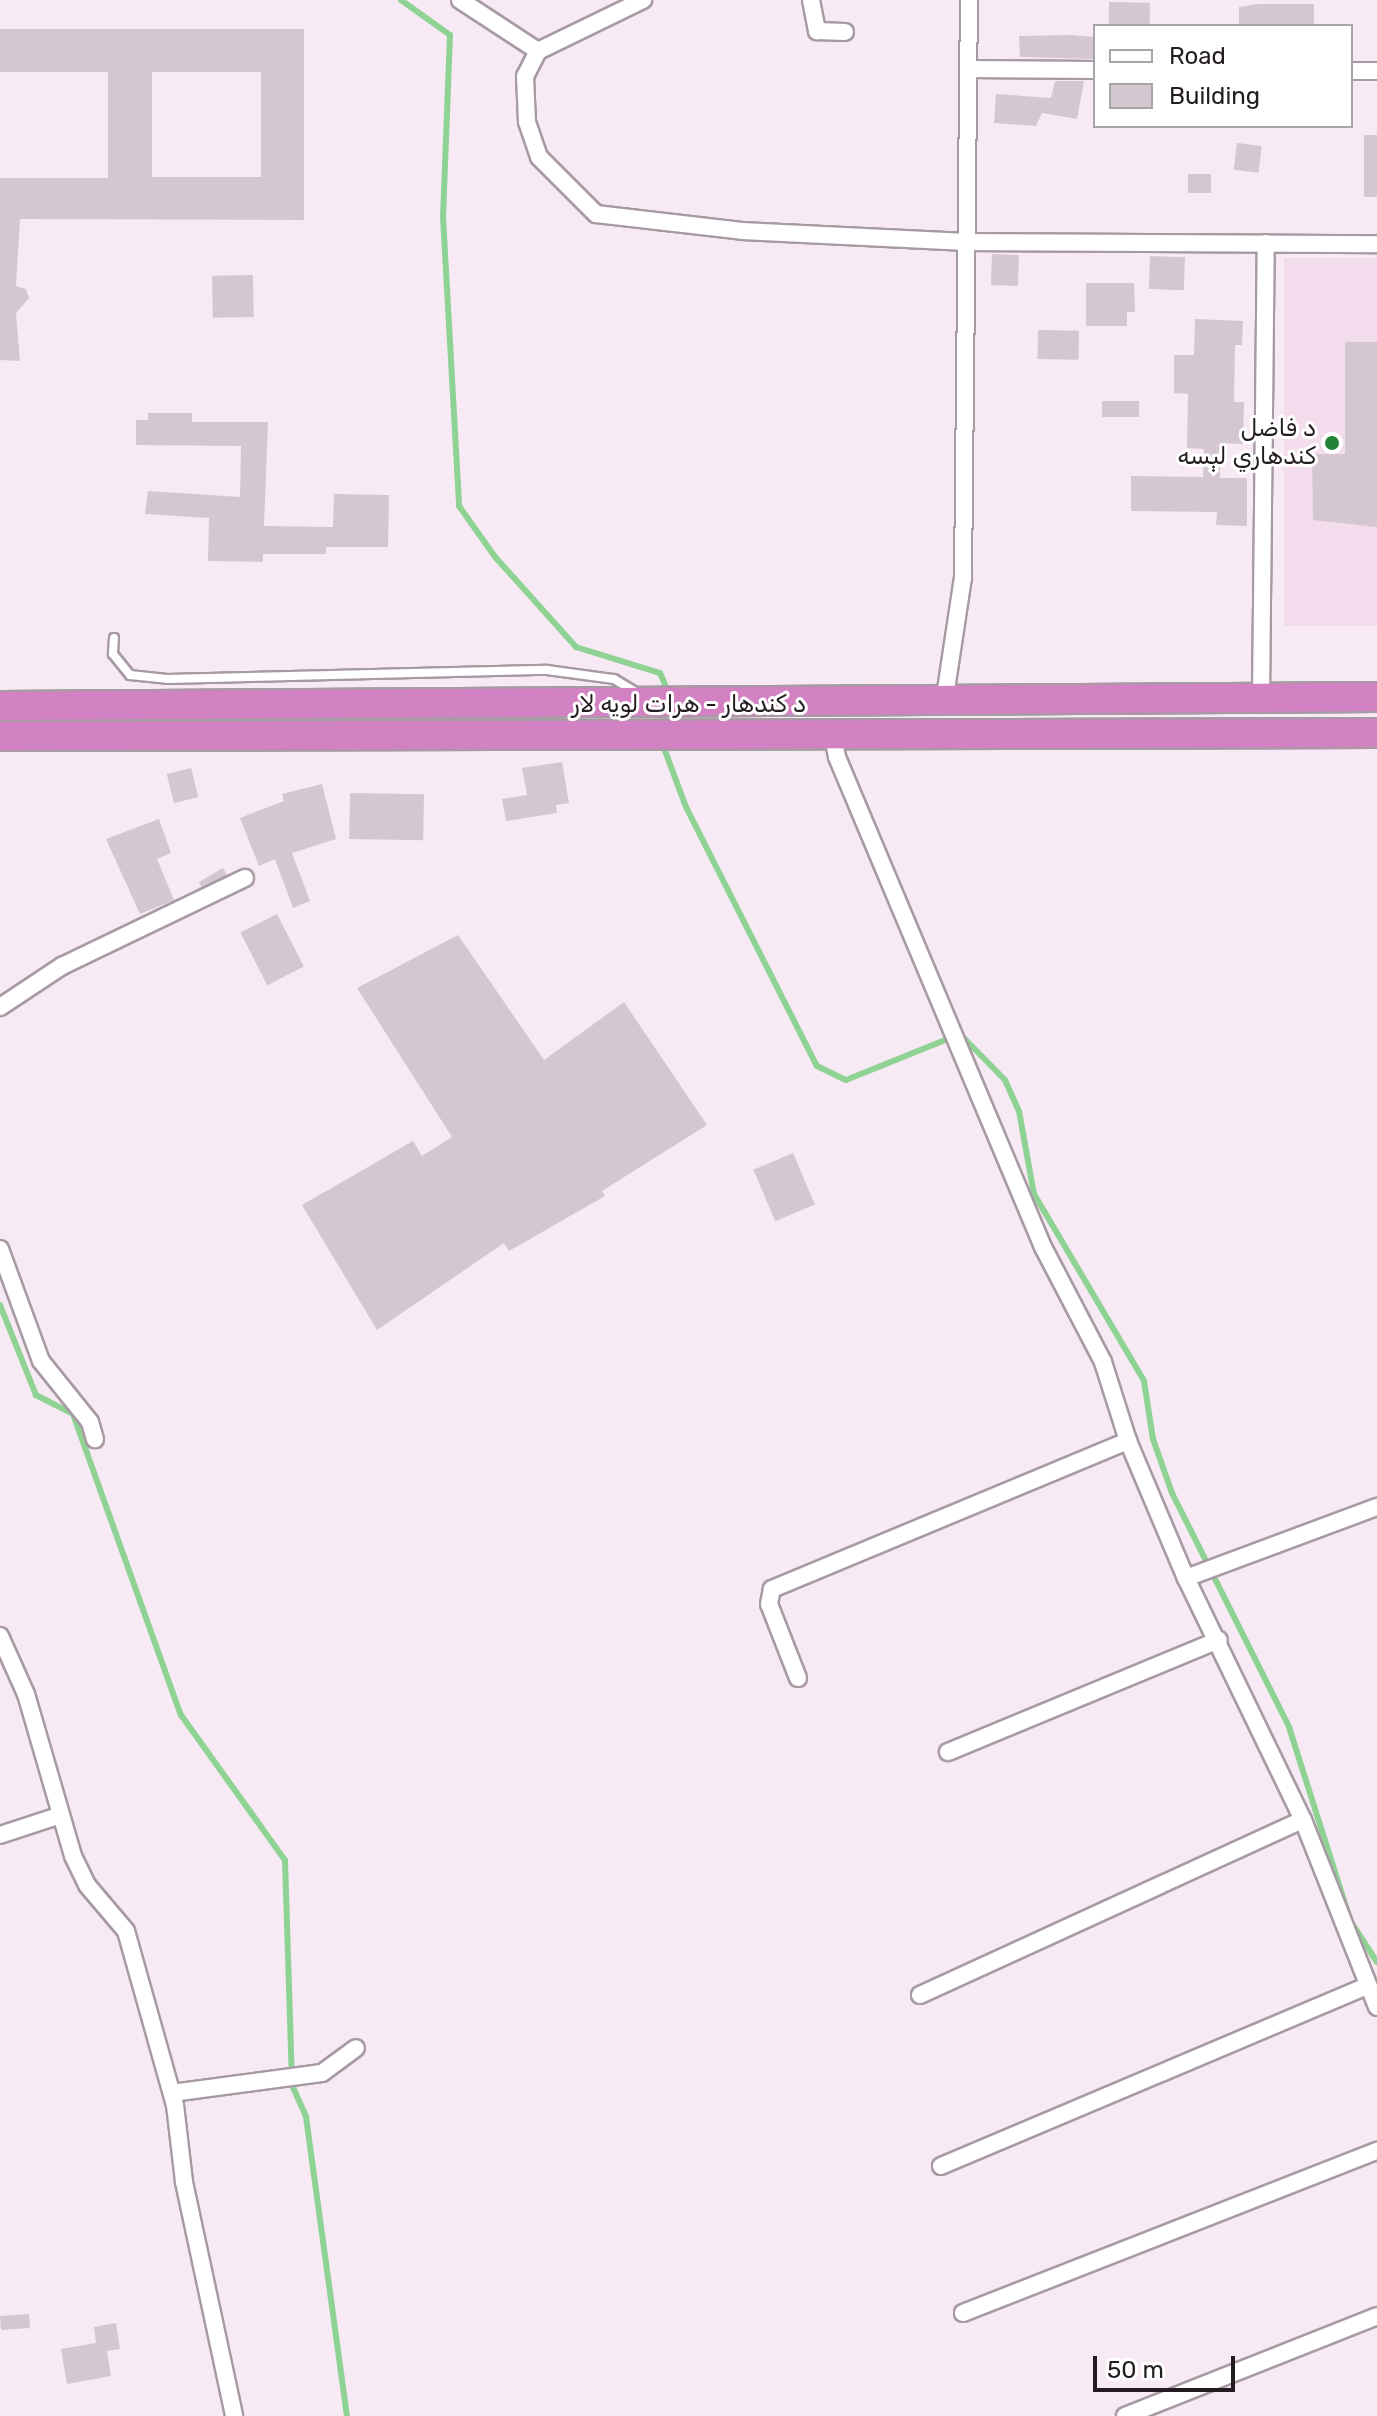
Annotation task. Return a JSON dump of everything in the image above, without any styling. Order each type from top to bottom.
[{"type":"highway","name":"د کندهار - هرات لويه لار","points":[[0,706],[833,704],[1261,698],[1376,706]]},
{"type":"highway","points":[[832,733],[833,704]]},
{"type":"highway","points":[[118,705],[120,736]]},
{"type":"highway","name":"د کندهار - هرات لويه لار","points":[[0,736],[1377,733]]},
{"type":"street","points":[[460,0],[538,51]]},
{"type":"street","points":[[643,0],[538,51],[525,76],[527,122],[539,157],[596,214],[742,231],[967,242],[1377,244]]},
{"type":"street","points":[[811,0],[817,31],[845,32]]},
{"type":"street","points":[[944,703],[963,578],[969,0]]},
{"type":"street","points":[[968,69],[1093,70]]},
{"type":"street","points":[[1353,71],[1377,71]]},
{"type":"street","points":[[1261,698],[1266,243]]},
{"type":"street","points":[[832,733],[956,1042],[1043,1247],[1103,1362],[1128,1441],[1199,1573],[1219,1640],[1303,1820],[1377,2007]]},
{"type":"street","points":[[0,1007],[62,966],[245,878]]},
{"type":"street","points":[[0,1249],[41,1361],[90,1422],[95,1439]]},
{"type":"street","points":[[798,1678],[769,1604],[772,1589],[1128,1441]]},
{"type":"street","points":[[1199,1573],[1377,1507]]},
{"type":"street","points":[[0,1636],[26,1694],[54,1819],[87,1885],[126,1931],[172,2093],[184,2182],[234,2416]]},
{"type":"street","points":[[948,1752],[1219,1640]]},
{"type":"street","points":[[0,1835],[54,1819]]},
{"type":"street","points":[[920,1995],[1303,1820]]},
{"type":"street","points":[[941,2166],[1367,1986]]},
{"type":"street","points":[[172,2093],[322,2073],[356,2048]]},
{"type":"street","points":[[963,2313],[1377,2151]]},
{"type":"street","points":[[1125,2416],[1377,2316]]},
{"type":"lane","points":[[114,638],[113,654],[130,675],[386,678],[547,670],[614,679],[656,705]]},
{"type":"shaded area","name":"د فاضل کندهاري لېسه","points":[[1284,258],[1377,258],[1377,626],[1284,626]]},
{"type":"building","points":[[1109,2],[1150,3],[1150,24],[1109,24]]},
{"type":"building","points":[[1314,4],[1314,24],[1239,24],[1239,7]]},
{"type":"building","points":[[0,29],[304,29],[304,220],[20,219],[16,286],[26,289],[29,298],[16,313],[20,361],[0,360],[0,178],[108,178],[108,72],[0,72]],"holes":[[[152,72],[261,72],[261,177],[152,177]]]},
{"type":"building","points":[[1019,36],[1093,37],[1093,59],[1020,57]]},
{"type":"building","points":[[1055,81],[1084,81],[1077,119],[1042,113],[1036,126],[994,123],[996,94],[1051,98]]},
{"type":"building","points":[[1364,135],[1377,135],[1377,197],[1364,197]]},
{"type":"building","points":[[1237,143],[1262,146],[1259,173],[1234,170]]},
{"type":"building","points":[[1188,174],[1211,174],[1211,193],[1188,193]]},
{"type":"building","points":[[992,254],[1019,255],[1018,286],[991,285]]},
{"type":"building","points":[[1150,256],[1185,257],[1184,290],[1149,289]]},
{"type":"building","points":[[253,275],[254,317],[213,318],[212,276]]},
{"type":"building","points":[[1086,283],[1134,283],[1135,312],[1127,312],[1127,326],[1086,326]]},
{"type":"building","points":[[1195,319],[1243,321],[1242,345],[1235,345],[1234,402],[1244,402],[1243,444],[1220,443],[1220,478],[1247,478],[1247,526],[1216,525],[1217,512],[1131,511],[1131,476],[1203,477],[1204,449],[1187,448],[1188,394],[1174,393],[1174,355],[1194,355]]},
{"type":"building","points":[[1038,330],[1079,331],[1078,360],[1037,359]]},
{"type":"building","points":[[1345,342],[1377,342],[1377,527],[1313,520],[1312,454],[1345,454]]},
{"type":"building","points":[[1102,401],[1139,401],[1139,417],[1102,417]]},
{"type":"building","points":[[148,413],[192,413],[192,422],[268,422],[264,526],[333,527],[334,494],[389,495],[388,547],[326,547],[326,554],[263,554],[263,562],[208,561],[209,518],[145,514],[148,491],[240,497],[241,446],[136,445],[136,420],[148,420]]},
{"type":"building","points":[[562,762],[569,803],[556,805],[557,813],[506,821],[502,799],[527,795],[522,768]]},
{"type":"building","points":[[191,768],[198,797],[174,803],[167,774]]},
{"type":"building","points":[[322,784],[336,839],[292,853],[310,901],[293,908],[275,859],[259,866],[240,818],[284,801],[282,794]]},
{"type":"building","points":[[350,793],[424,794],[423,840],[349,839]]},
{"type":"building","points":[[159,819],[171,853],[157,859],[174,900],[140,914],[106,839]]},
{"type":"building","points":[[223,868],[227,875],[203,889],[199,882]]},
{"type":"building","points":[[277,914],[304,967],[267,985],[240,933]]},
{"type":"building","points":[[458,935],[544,1060],[624,1002],[707,1125],[602,1191],[605,1196],[509,1251],[504,1243],[377,1330],[302,1205],[413,1141],[422,1156],[452,1137],[357,988]]},
{"type":"building","points":[[793,1153],[815,1205],[775,1221],[753,1170]]},
{"type":"building","points":[[29,2314],[30,2328],[1,2330],[0,2316]]},
{"type":"building","points":[[116,2323],[120,2349],[107,2351],[111,2376],[67,2384],[61,2349],[96,2343],[94,2327]]},
{"type":"waterway","points":[[401,0],[450,35],[443,217],[459,506],[496,558],[576,647],[660,673],[665,684]]},
{"type":"waterway","points":[[664,748],[686,807],[817,1066],[846,1080],[960,1034],[1005,1080],[1019,1111],[1034,1194],[1144,1381],[1153,1439],[1172,1493],[1289,1727],[1351,1922],[1377,1962]]},
{"type":"waterway","points":[[0,1305],[36,1395],[73,1414],[181,1715],[285,1860],[292,2085],[306,2117],[347,2416]]},
{"type":"place","name":"د فاضل کندهاري لېسه","points":[[1332,443]]}]
